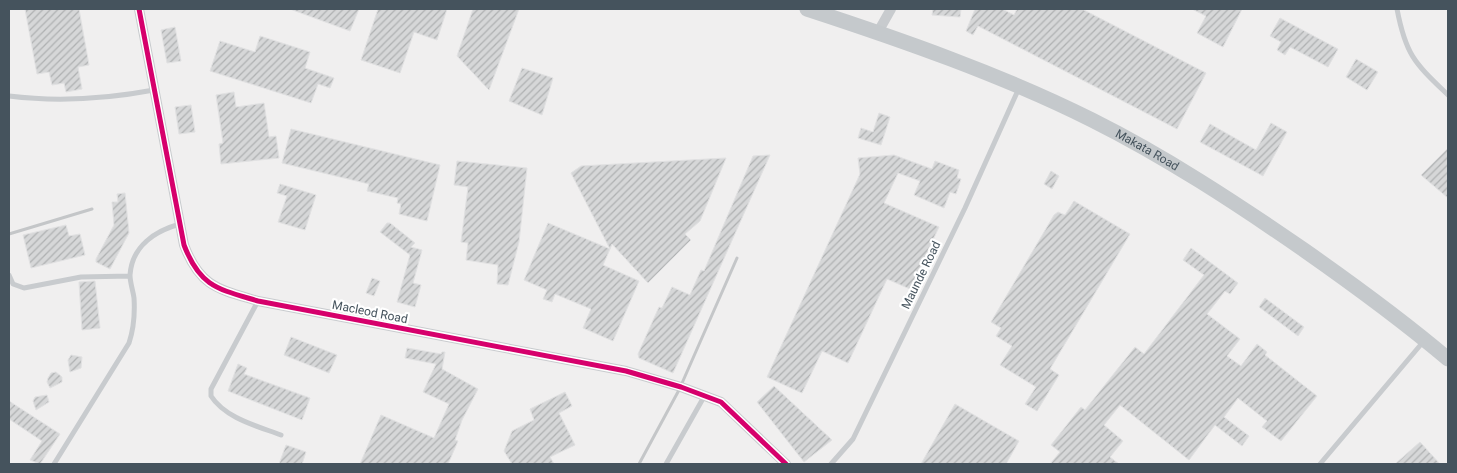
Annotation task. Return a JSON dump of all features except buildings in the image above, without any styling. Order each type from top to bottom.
[{"type":"main road","name":"Makata Road","points":[[807,9],[878,32],[1019,88],[1099,124],[1155,154],[1242,207],[1376,300],[1448,359]]},
{"type":"street","name":"Macleod Road","points":[[139,9],[184,245],[190,262],[201,278],[222,290],[258,301],[626,372],[705,394],[726,407],[786,464]]},
{"type":"street","points":[[878,32],[891,9]]},
{"type":"lane","points":[[1397,9],[1401,30],[1410,55],[1448,95]]},
{"type":"lane","name":"Maunde Road","points":[[831,464],[853,440],[965,208],[1019,88]]},
{"type":"lane","points":[[9,96],[41,100],[122,96],[154,90]]},
{"type":"lane","points":[[54,464],[129,343],[134,326],[134,298],[130,276],[133,261],[146,240],[161,230],[180,224]]},
{"type":"lane","points":[[9,275],[13,284],[24,288],[81,277],[130,276]]},
{"type":"lane","points":[[258,301],[211,389],[211,396],[221,407],[242,420],[280,435]]},
{"type":"lane","points":[[1320,464],[1425,339]]},
{"type":"lane","points":[[666,464],[705,394]]},
{"type":"railway","points":[[9,234],[92,209]]},
{"type":"railway","points":[[639,464],[679,390],[737,258]]},
{"type":"cycle path","points":[[139,9],[184,245],[197,270],[212,284],[221,289],[258,301],[626,371],[681,387],[721,402],[786,464]]}]
